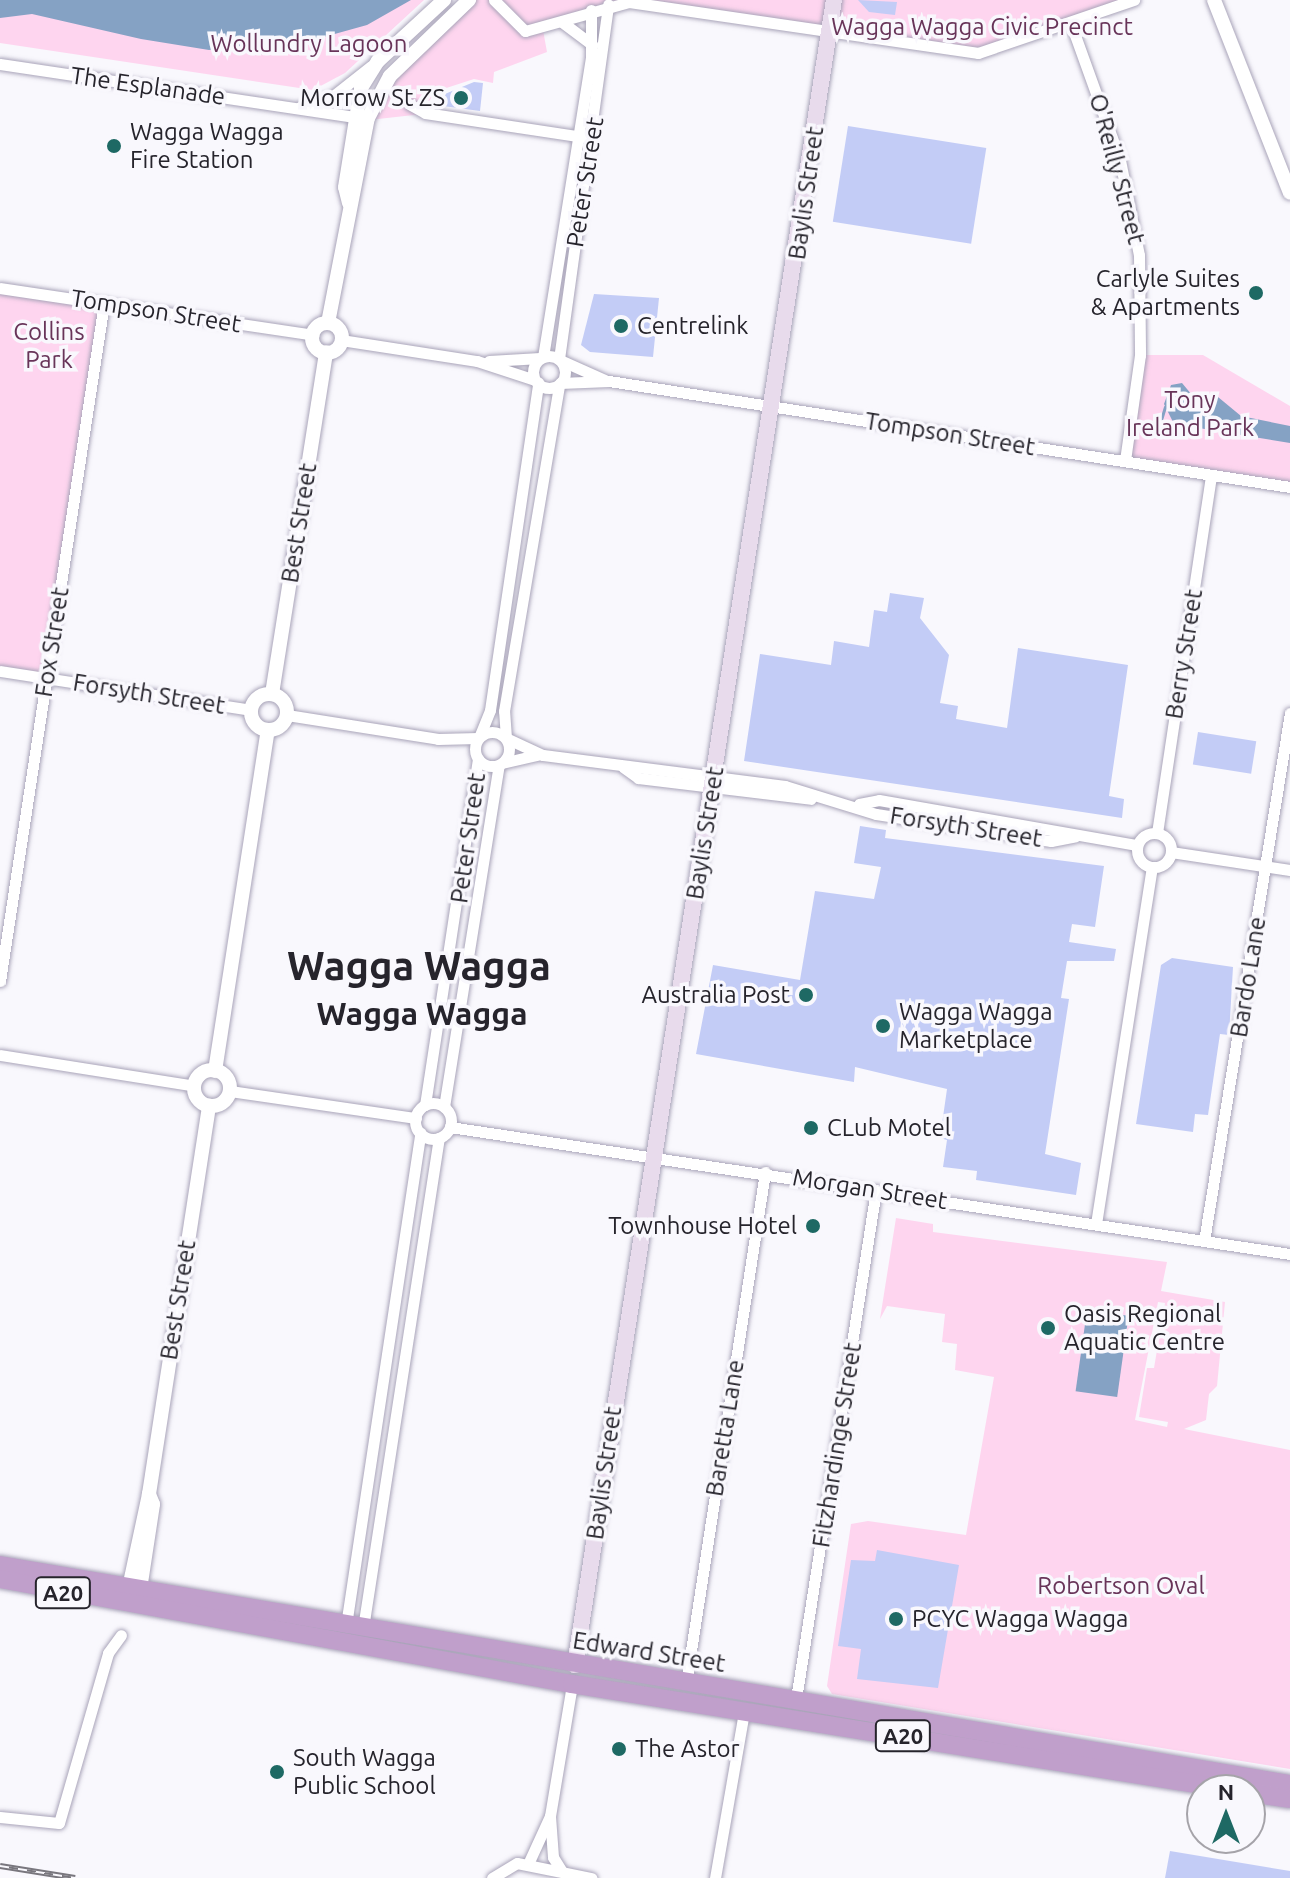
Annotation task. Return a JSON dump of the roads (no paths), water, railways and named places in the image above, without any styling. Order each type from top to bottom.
[{"type":"highway","name":"Edward Street","points":[[0,1565],[133,1597],[574,1674],[686,1683],[796,1699],[1290,1784]]},
{"type":"highway","name":"Edward Street","points":[[0,1579],[354,1627],[744,1711],[1186,1782]]},
{"type":"highway","points":[[794,1719],[796,1699]]},
{"type":"highway","points":[[1266,1795],[1290,1799]]},
{"type":"main road","name":"Baylis Street","points":[[574,1674],[834,0]]},
{"type":"street","points":[[341,340],[326,352],[314,344],[313,335],[328,323],[349,203],[345,187],[360,117],[378,61],[444,0]]},
{"type":"street","points":[[360,117],[390,76],[469,0]]},
{"type":"street","points":[[494,0],[525,31],[562,22],[608,4],[639,2],[978,53],[1071,24],[1134,0]]},
{"type":"street","points":[[1214,0],[1290,193]]},
{"type":"street","name":"Peter Street","points":[[536,382],[564,272],[592,138],[608,4]]},
{"type":"street","name":"Peter Street","points":[[573,220],[578,136],[592,45],[591,10]]},
{"type":"street","points":[[562,22],[592,45]]},
{"type":"street","name":"O'Reilly Street","points":[[1071,24],[1120,160],[1139,255],[1140,355],[1125,461]]},
{"type":"street","name":"The Esplanade","points":[[296,108],[333,96],[378,61]]},
{"type":"street","name":"The Esplanade","points":[[0,64],[360,117]]},
{"type":"street","points":[[409,104],[425,113],[592,138]]},
{"type":"street","name":"Peter Street","points":[[560,384],[564,272]]},
{"type":"street","name":"Tompson Street","points":[[0,288],[313,335]]},
{"type":"street","name":"Fox Street","points":[[0,981],[104,303]]},
{"type":"street","points":[[328,323],[341,340],[477,361],[536,382],[508,593],[479,736],[478,757]]},
{"type":"street","name":"Best Street","points":[[272,694],[326,352]]},
{"type":"street","points":[[477,361],[541,358]]},
{"type":"street","name":"Tompson Street","points":[[541,358],[560,360],[609,381]]},
{"type":"street","name":"Tompson Street","points":[[536,382],[609,381],[1290,487]]},
{"type":"street","points":[[438,739],[500,764],[510,751],[507,738],[514,648],[540,473],[560,384]]},
{"type":"street","points":[[526,471],[540,473]]},
{"type":"street","name":"Berry Street","points":[[1157,833],[1211,475]]},
{"type":"street","points":[[518,524],[532,526]]},
{"type":"street","points":[[508,593],[522,595]]},
{"type":"street","points":[[499,646],[514,648]]},
{"type":"street","name":"Forsyth Street","points":[[0,671],[251,710]]},
{"type":"street","points":[[268,730],[253,721],[251,710],[256,699],[272,694],[286,704],[287,715]]},
{"type":"street","name":"Bardo Lane","points":[[1204,1241],[1290,713]]},
{"type":"street","points":[[215,1071],[268,730],[287,715],[438,739],[497,732],[507,738]]},
{"type":"street","name":"Forsyth Street","points":[[507,738],[543,755],[623,767],[641,764],[713,782],[859,804],[891,802],[1055,827],[1076,836],[1137,845]]},
{"type":"street","name":"Forsyth Street","points":[[500,764],[543,755]]},
{"type":"street","name":"Peter Street","points":[[425,1105],[442,1019],[469,841],[478,757]]},
{"type":"street","name":"Peter Street","points":[[444,1107],[484,843],[500,764]]},
{"type":"street","points":[[1152,867],[1138,857],[1137,845],[1157,833],[1171,852],[1290,870]]},
{"type":"street","points":[[469,841],[484,843]]},
{"type":"street","points":[[1096,1224],[1152,867],[1171,852]]},
{"type":"street","points":[[460,899],[475,900]]},
{"type":"street","points":[[450,964],[464,966]]},
{"type":"street","points":[[442,1019],[455,1021]]},
{"type":"street","points":[[0,1055],[195,1086],[209,1106],[225,1101],[230,1091],[228,1080],[215,1071]]},
{"type":"street","points":[[195,1086],[200,1076],[215,1071]]},
{"type":"street","points":[[230,1091],[416,1118]]},
{"type":"street","points":[[425,1105],[444,1107],[450,1127],[439,1138],[377,1538],[354,1627],[360,1535],[412,1215],[420,1133],[416,1118],[425,1105]]},
{"type":"street","name":"Best Street","points":[[133,1597],[209,1106]]},
{"type":"street","name":"Morgan Street","points":[[450,1127],[655,1155],[1290,1254]]},
{"type":"street","points":[[420,1133],[439,1138]]},
{"type":"street","name":"Baretta Lane","points":[[686,1683],[765,1172]]},
{"type":"street","name":"Fitzhardinge Street","points":[[796,1699],[876,1190]]},
{"type":"street","points":[[412,1215],[425,1216]]},
{"type":"street","points":[[402,1276],[416,1278]]},
{"type":"street","points":[[391,1344],[407,1346]]},
{"type":"street","points":[[381,1405],[398,1408]]},
{"type":"street","points":[[370,1473],[387,1476]]},
{"type":"street","points":[[360,1535],[377,1538]]},
{"type":"street","points":[[0,1817],[59,1823],[108,1653],[121,1635]]},
{"type":"street","points":[[561,1870],[552,1855],[550,1816],[574,1674]]},
{"type":"street","points":[[715,1878],[744,1711]]},
{"type":"street","points":[[528,1864],[550,1816]]},
{"type":"street","points":[[492,1878],[506,1864],[528,1864],[591,1878]]},
{"type":"water","name":"Wollundry Lagoon","points":[[0,0],[411,0],[367,25],[259,55],[240,46],[209,50],[141,39],[32,14],[0,18]]},
{"type":"water","points":[[1182,383],[1197,401],[1218,397],[1241,416],[1290,426],[1290,443],[1174,424],[1164,404],[1171,385]]},
{"type":"water","points":[[1087,1310],[1129,1316],[1117,1397],[1076,1391]]},
{"type":"waterway","points":[[1160,423],[1165,407]]},
{"type":"railway","points":[[0,1866],[75,1878]]},
{"type":"place","name":"Morrow St ZS","points":[[461,98]]},
{"type":"place","name":"Wagga Wagga Fire Station","points":[[114,146]]},
{"type":"place","name":"Carlyle Suites & Apartments","points":[[1256,293]]},
{"type":"place","name":"Centrelink","points":[[621,326]]},
{"type":"place","name":"Australia Post","points":[[806,995]]},
{"type":"place","name":"Wagga Wagga Marketplace","points":[[883,1026]]},
{"type":"place","name":"CLub Motel","points":[[811,1128]]},
{"type":"place","name":"Townhouse Hotel","points":[[813,1226]]},
{"type":"place","name":"Oasis Regional Aquatic Centre","points":[[1048,1328]]},
{"type":"place","name":"PCYC Wagga Wagga","points":[[896,1619]]},
{"type":"place","name":"The Astor","points":[[619,1749]]},
{"type":"place","name":"South Wagga Public School","points":[[277,1772]]},
{"type":"district","name":"Wagga Wagga","points":[[419,966]]},
{"type":"district","name":"Wagga Wagga","points":[[422,1013]]},
{"type":"park label","name":"Wagga Wagga Civic Precinct","points":[[982,27]]},
{"type":"park label","name":"Collins Park","points":[[49,346]]},
{"type":"park label","name":"Tony Ireland Park","points":[[1190,414]]},
{"type":"park label","name":"Robertson Oval","points":[[1121,1586]]}]
